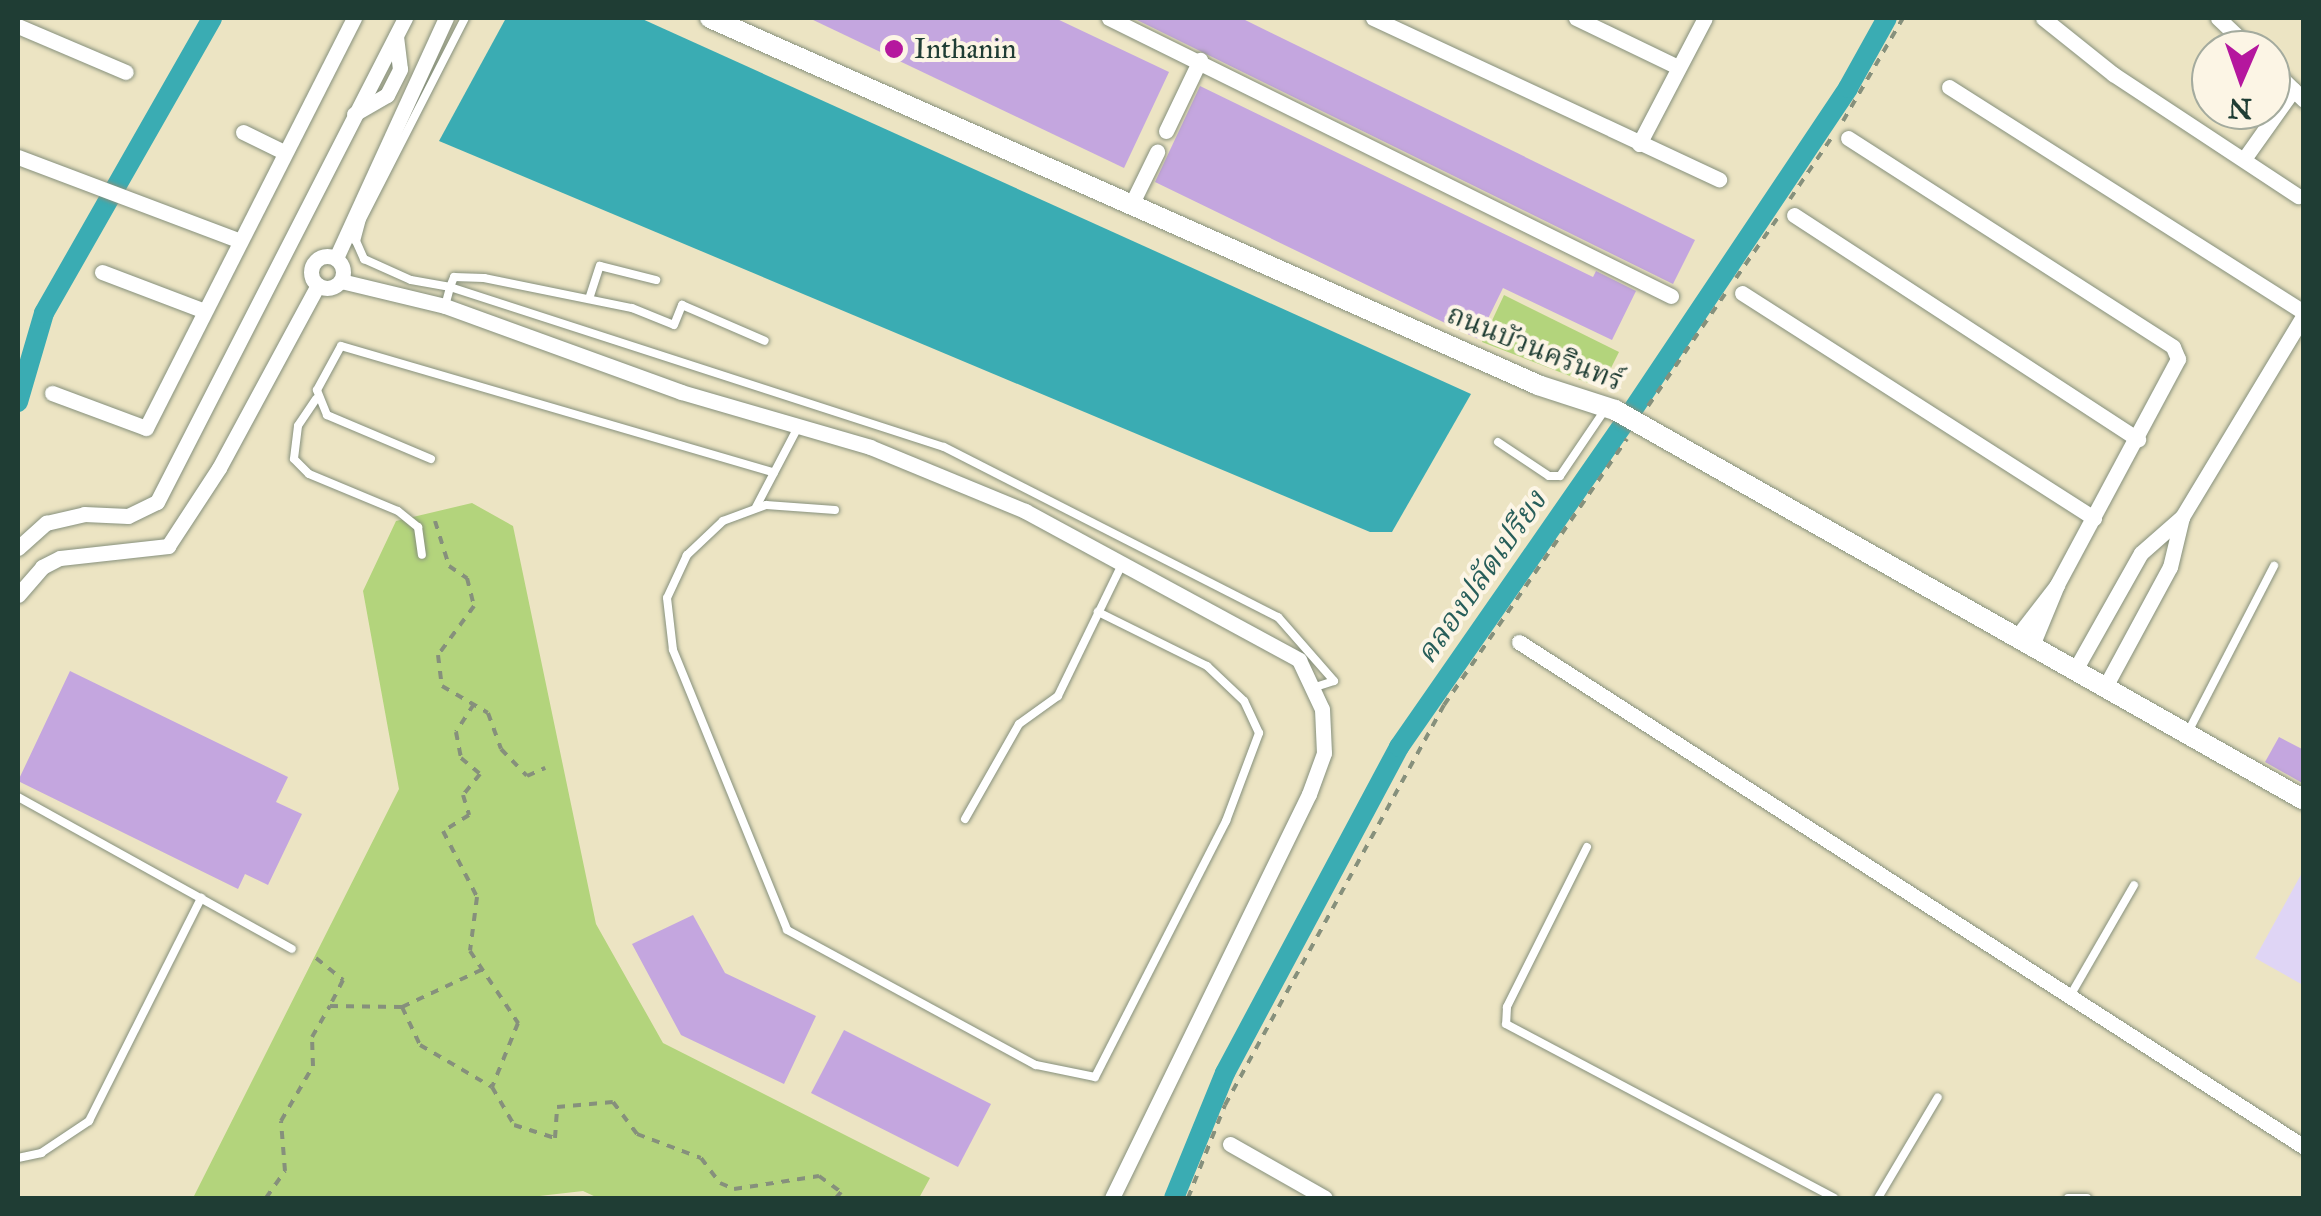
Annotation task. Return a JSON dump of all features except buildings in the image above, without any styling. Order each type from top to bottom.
[{"type":"street","points":[[18,548],[46,523],[84,514],[128,516],[157,502],[354,114],[387,95],[400,68],[396,35],[405,18]]},
{"type":"street","points":[[340,280],[336,258],[446,18]]},
{"type":"street","name":"ถนนบัวนครินทร์","points":[[710,18],[1133,201],[1538,385],[1611,409],[1669,437],[2023,643],[2304,800]]},
{"type":"street","points":[[1110,18],[1671,296]]},
{"type":"street","points":[[1373,18],[1719,179]]},
{"type":"street","points":[[1576,18],[1678,67]]},
{"type":"street","points":[[1639,144],[1705,18]]},
{"type":"street","points":[[2043,18],[2113,74],[2298,196]]},
{"type":"street","points":[[52,392],[146,428],[349,19]]},
{"type":"street","points":[[18,26],[126,72]]},
{"type":"street","points":[[1166,131],[1200,60]]},
{"type":"street","points":[[1950,87],[2304,314],[2182,516],[2141,553],[2075,670]]},
{"type":"street","points":[[2244,159],[2298,95]]},
{"type":"street","points":[[243,132],[284,152]]},
{"type":"street","points":[[1848,138],[2172,347],[2178,370],[2023,643]]},
{"type":"street","points":[[1133,201],[1157,152]]},
{"type":"street","points":[[18,157],[148,202],[238,240]]},
{"type":"street","points":[[1794,215],[2138,439]]},
{"type":"street","points":[[18,595],[42,567],[60,558],[168,546],[220,468],[318,285],[313,263],[336,258]]},
{"type":"street","points":[[102,272],[202,310]]},
{"type":"street","points":[[318,285],[340,280],[445,306],[870,448],[1025,512],[1300,660],[1322,709],[1324,753],[1309,794],[1112,1198]]},
{"type":"street","points":[[1742,293],[2094,518]]},
{"type":"street","points":[[2105,687],[2170,567],[2182,516]]},
{"type":"street","points":[[1518,642],[2304,1147]]},
{"type":"street","points":[[1230,1144],[1326,1198]]},
{"type":"lane","points":[[465,18],[356,240],[364,259],[388,272],[450,288],[686,369],[910,436],[1002,473],[1044,501],[1278,617],[1334,680],[1312,688]]},
{"type":"lane","points":[[589,299],[600,266],[656,280]]},
{"type":"lane","points":[[445,306],[454,277],[484,278],[589,299],[674,325],[682,305],[765,341]]},
{"type":"lane","points":[[422,554],[418,527],[398,511],[309,474],[294,459],[298,426],[316,399],[327,366],[341,346],[774,473]]},
{"type":"lane","points":[[316,399],[327,415],[355,431],[431,459]]},
{"type":"lane","points":[[1498,442],[1548,476],[1560,476],[1611,409]]},
{"type":"lane","points":[[755,509],[798,427]]},
{"type":"lane","points":[[835,510],[755,509],[723,521],[687,556],[667,598],[672,650],[787,930],[1036,1065],[1094,1076],[1226,821],[1259,733],[1244,701],[1207,666],[1098,612]]},
{"type":"lane","points":[[966,819],[1019,724],[1058,696],[1122,564]]},
{"type":"lane","points":[[2188,734],[2274,566]]},
{"type":"lane","points":[[18,797],[292,949]]},
{"type":"lane","points":[[1587,848],[1507,1007],[1506,1024],[1834,1198]]},
{"type":"lane","points":[[2070,996],[2134,885]]},
{"type":"lane","points":[[18,1158],[41,1153],[89,1121],[201,898]]},
{"type":"lane","points":[[1878,1198],[1938,1097]]},
{"type":"lane","points":[[2068,1198],[2088,1198]]},
{"type":"path","points":[[1646,409],[1860,95],[1904,18]]},
{"type":"path","points":[[1188,1198],[1241,1074],[1444,706],[1637,424]]},
{"type":"path","points":[[435,520],[450,566],[468,578],[474,606],[438,655],[442,686],[488,713],[500,749],[527,776],[545,768]]},
{"type":"path","points":[[474,704],[456,732],[461,758],[480,774],[463,794],[470,815],[443,831],[477,897],[470,951],[518,1023],[492,1087]]},
{"type":"path","points":[[266,1198],[284,1171],[280,1121],[312,1066],[312,1037],[344,980],[316,958]]},
{"type":"path","points":[[330,1006],[402,1007],[483,970]]},
{"type":"path","points":[[402,1007],[420,1045],[492,1087],[514,1125],[556,1138],[556,1108],[613,1102],[637,1134],[700,1158],[720,1183],[734,1189],[819,1176],[841,1192],[836,1198]]},
{"type":"shaded area","points":[[2303,871],[2303,985],[2255,958]]},
{"type":"green space","points":[[1504,295],[1619,352],[1601,388],[1482,342]]},
{"type":"green space","points":[[472,503],[513,526],[596,924],[663,1043],[930,1178],[919,1198],[598,1198],[583,1191],[522,1198],[193,1198],[399,789],[363,591],[396,521]]},
{"type":"water","points":[[506,18],[640,18],[1471,394],[1392,532],[1370,532],[439,141]]},
{"type":"waterway","points":[[18,402],[44,313],[212,18]]},
{"type":"waterway","name":"คลองปลัดเปรียง","points":[[1174,1198],[1225,1073],[1399,747],[1624,423],[1848,88],[1887,18]]},
{"type":"place","name":"Inthanin","points":[[894,49]]}]
